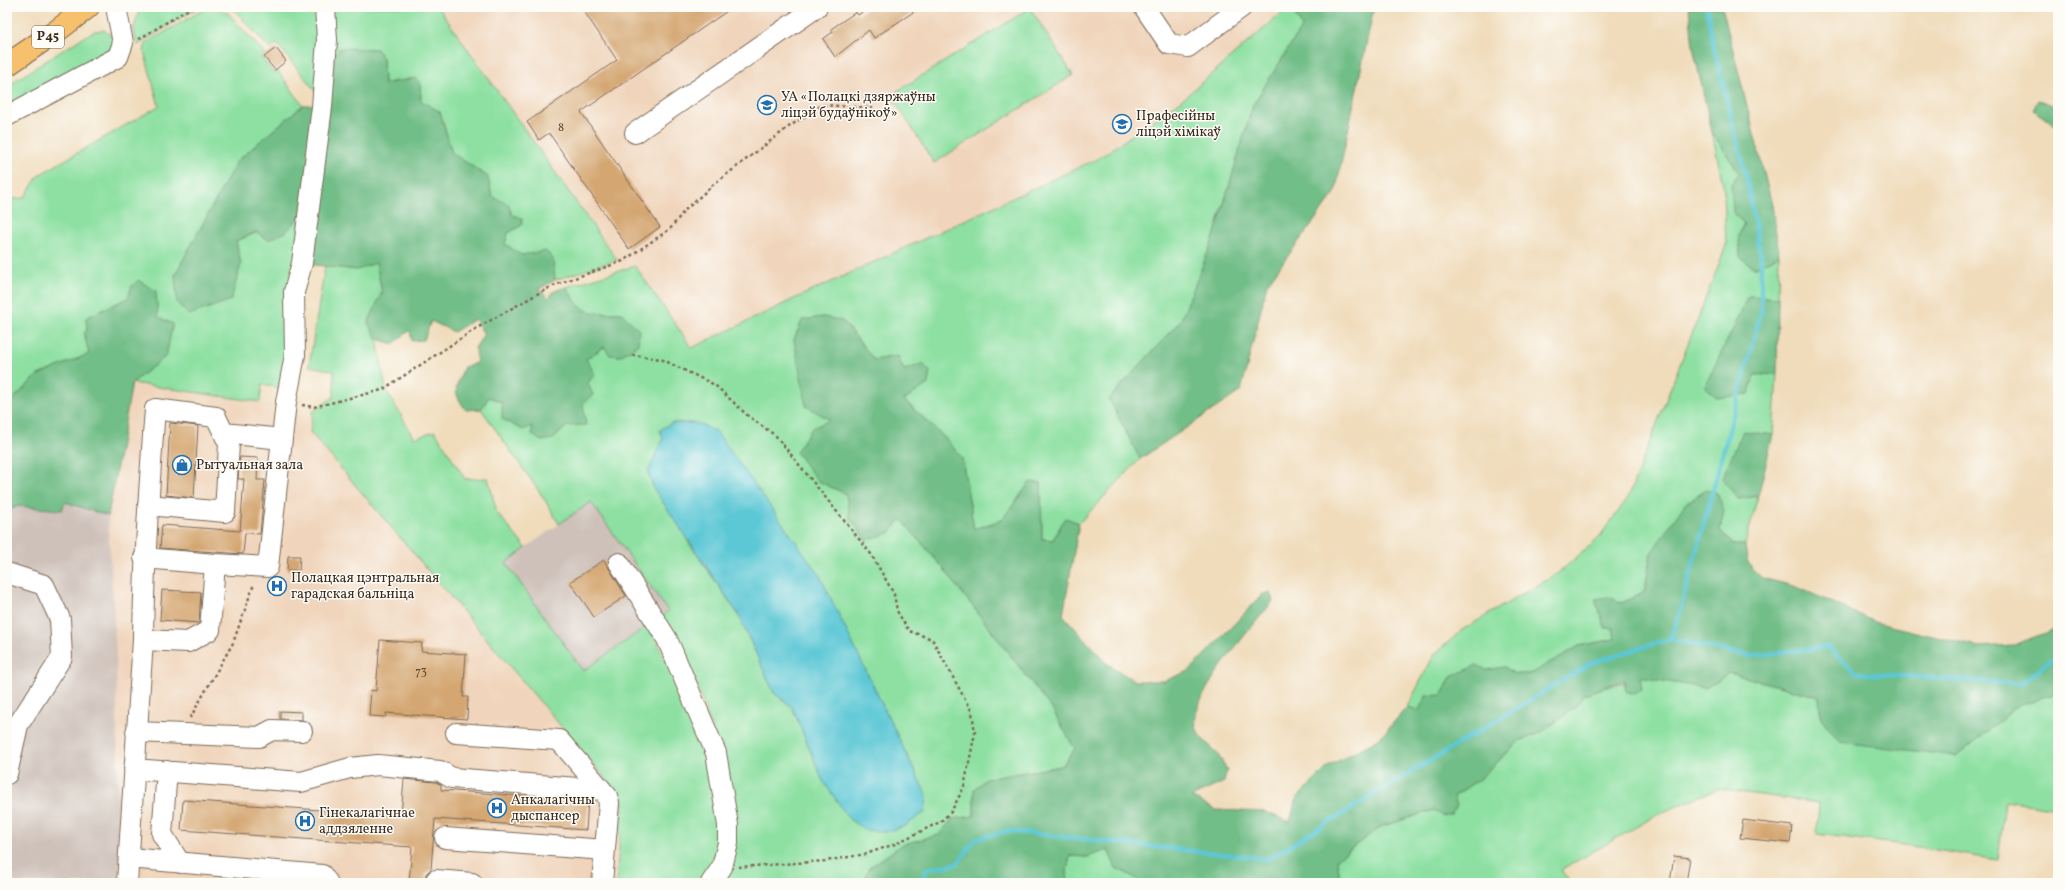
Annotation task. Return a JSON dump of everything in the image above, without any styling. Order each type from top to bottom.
[{"type":"main road","name":"Р45","points":[[7,65],[54,33],[88,7]]},
{"type":"lane","points":[[7,116],[118,57],[123,43],[116,7]]},
{"type":"lane","points":[[144,558],[268,567],[286,402],[295,355],[294,292],[302,264],[322,107],[327,40],[325,7]]},
{"type":"lane","points":[[635,133],[817,7]]},
{"type":"lane","points":[[1144,7],[1169,44],[1188,47],[1242,7]]},
{"type":"lane","points":[[127,883],[142,640],[144,558],[155,409],[216,417],[229,444],[225,512],[148,505]]},
{"type":"lane","points":[[224,433],[282,439]]},
{"type":"lane","points":[[619,563],[667,639],[716,753],[728,825],[728,843],[717,875]]},
{"type":"lane","points":[[142,640],[188,642],[210,630],[215,564]]},
{"type":"lane","points":[[7,573],[44,585],[60,619],[62,657],[18,725],[7,774]]},
{"type":"lane","points":[[136,732],[258,737],[272,730],[302,731]]},
{"type":"lane","points":[[456,733],[559,740],[607,796],[609,803],[602,883]]},
{"type":"lane","points":[[134,769],[301,782],[350,768],[378,765],[440,771],[452,778],[602,790]]},
{"type":"lane","points":[[167,772],[162,834],[180,863]]},
{"type":"lane","points":[[445,838],[605,850]]},
{"type":"lane","points":[[129,858],[322,875],[328,883]]},
{"type":"lane","points":[[436,880],[472,883]]},
{"type":"path","points":[[123,43],[139,38],[192,7]]},
{"type":"path","points":[[286,402],[314,407],[382,390],[477,328],[544,290],[624,262],[670,229],[685,210],[714,184],[790,126],[822,105],[873,108]]},
{"type":"path","points":[[632,355],[661,359],[715,385],[747,415],[776,436],[871,554],[894,594],[897,611],[909,631],[932,639],[972,712],[975,733],[964,787],[950,812],[940,822],[895,844],[866,854],[717,875]]},
{"type":"path","points":[[182,734],[232,643],[260,566]]},
{"type":"shaded area","name":"УА «Полацкі дзяржаўны ліцэй будаўнікоў»","points":[[438,7],[1314,7],[1062,224],[694,368]]},
{"type":"shaded area","name":"Полацкая цэнтральная гарадская бальніца","points":[[132,383],[313,411],[310,432],[623,799],[616,883],[275,883],[120,874],[116,655],[108,516]]},
{"type":"shaded area","points":[[64,502],[108,516],[116,655],[120,883],[7,883],[7,509],[19,506],[61,510]]},
{"type":"shaded area","points":[[591,502],[668,611],[583,672],[505,562]]},
{"type":"green space","points":[[140,7],[199,7],[138,45],[133,31]]},
{"type":"green space","points":[[208,7],[218,7],[225,13],[227,12],[265,54],[261,57],[274,73],[278,71],[303,105],[237,161],[175,275],[241,264],[236,241],[302,215],[284,388],[262,385],[260,402],[132,383],[166,356],[158,317],[132,286],[128,298],[86,318],[87,331],[84,333],[89,354],[38,375],[7,405],[7,199],[24,198],[39,175],[159,106],[144,51],[146,43]]},
{"type":"green space","points":[[232,7],[438,7],[617,260],[555,280],[553,259],[546,252],[521,255],[505,244],[508,233],[522,225],[512,215],[509,205],[491,196],[488,177],[452,153],[440,112],[421,101],[420,83],[395,81],[384,84],[383,58],[327,105],[277,44],[270,49]]},
{"type":"green space","points":[[1289,7],[1291,7],[1302,27],[1253,105],[1214,237],[1181,320],[1110,399],[1140,459],[1079,523],[1065,518],[1053,540],[1042,539],[1041,483],[1030,482],[1002,520],[974,529],[962,458],[944,437],[904,400],[904,370],[897,356],[874,360],[843,321],[823,317],[802,321],[794,340],[831,420],[818,481],[846,494],[850,518],[890,533],[901,518],[943,568],[1052,709],[1075,749],[1062,766],[986,779],[974,789],[974,816],[952,819],[940,835],[903,844],[869,868],[862,883],[722,883],[720,752],[685,651],[662,616],[668,611],[591,502],[559,524],[543,497],[481,409],[489,397],[514,411],[553,439],[571,421],[582,404],[586,385],[586,359],[604,347],[610,355],[620,356],[638,345],[622,313],[595,313],[588,311],[578,304],[566,287],[635,266],[692,348],[1099,158],[1177,104]],"holes":[[[672,423],[696,423],[823,781],[792,707],[774,693],[738,614],[689,543],[648,473],[663,438],[660,430]]]},
{"type":"green space","points":[[1291,7],[1374,7],[1335,193],[1267,284],[1241,391],[1140,459],[1109,399],[1181,320],[1214,237],[1253,105],[1302,27]]},
{"type":"green space","points":[[1689,7],[1722,7],[1772,205],[1779,255],[1754,268],[1740,257],[1739,235],[1744,224],[1733,212],[1731,184],[1739,173],[1712,132],[1693,47]]},
{"type":"green space","points":[[1030,8],[1073,75],[934,163],[891,95]]},
{"type":"green space","points":[[104,30],[112,36],[113,44],[110,50],[7,110],[7,86],[85,36],[95,31]]},
{"type":"green space","points":[[341,48],[377,49],[383,58],[384,84],[415,78],[420,83],[421,101],[440,112],[452,153],[488,177],[492,196],[509,205],[512,215],[522,218],[522,225],[508,233],[505,244],[521,255],[546,251],[553,259],[555,280],[539,289],[549,298],[554,291],[566,287],[578,304],[588,311],[595,313],[622,313],[639,330],[638,345],[620,356],[610,355],[604,347],[586,359],[595,374],[588,383],[593,395],[583,404],[586,425],[567,426],[553,439],[541,441],[532,434],[532,426],[523,430],[502,419],[502,402],[489,397],[481,409],[466,410],[456,390],[464,367],[477,363],[475,348],[484,334],[475,319],[454,332],[431,321],[424,340],[412,341],[410,330],[393,344],[377,339],[368,323],[382,292],[376,263],[357,270],[307,264],[302,215],[286,232],[268,240],[256,232],[236,241],[241,264],[231,300],[189,315],[177,303],[175,275],[237,161],[303,105],[327,105],[329,58]]},
{"type":"green space","points":[[2038,100],[2058,107],[2058,127],[2033,110]]},
{"type":"green space","points":[[1712,132],[1739,173],[1744,224],[1739,235],[1754,268],[1779,255],[1778,298],[1749,296],[1754,375],[1777,374],[1773,435],[1743,431],[1738,499],[1758,496],[1745,545],[1733,545],[1720,530],[1724,510],[1651,553],[1645,591],[1622,603],[1609,597],[1615,639],[1579,646],[1530,674],[1515,674],[1504,667],[1451,677],[1442,695],[1419,710],[1407,707],[1434,655],[1462,630],[1558,573],[1597,540],[1628,498],[1726,246],[1724,190]]},
{"type":"green space","points":[[376,262],[382,292],[369,323],[377,339],[386,390],[414,438],[435,431],[465,479],[488,478],[497,513],[526,548],[506,563],[583,671],[649,625],[711,754],[724,826],[716,864],[705,878],[697,883],[616,883],[623,799],[310,432],[313,411],[334,397],[334,371],[309,366],[325,266],[357,270]]},
{"type":"green space","points":[[138,280],[156,291],[158,317],[173,324],[166,356],[132,383],[108,516],[65,502],[62,510],[19,506],[7,509],[7,405],[38,375],[89,354],[84,333],[87,331],[86,318],[128,298],[132,286]]},
{"type":"green space","points":[[1749,296],[1778,298],[1777,374],[1754,375],[1749,394],[1717,398],[1705,386]]},
{"type":"green space","points":[[823,317],[843,321],[874,360],[898,356],[904,370],[923,364],[930,371],[928,384],[904,400],[944,437],[962,458],[974,529],[1002,520],[1030,482],[1041,483],[1042,539],[1053,540],[1065,518],[1079,523],[1063,615],[1106,663],[1135,681],[1164,681],[1189,671],[1263,594],[1270,593],[1273,601],[1238,643],[1212,680],[1202,697],[1197,713],[1196,726],[1199,734],[1216,752],[1227,770],[1224,782],[1191,797],[1216,810],[1265,812],[1290,822],[1296,799],[1329,766],[1379,739],[1407,707],[1419,710],[1426,696],[1442,695],[1451,677],[1477,665],[1486,670],[1504,667],[1515,674],[1530,674],[1579,646],[1615,639],[1613,628],[1605,628],[1595,599],[1609,597],[1622,603],[1645,591],[1651,553],[1685,504],[1706,490],[1717,493],[1724,510],[1720,530],[1733,545],[1745,545],[1747,560],[1753,570],[1762,578],[1797,587],[1878,623],[1978,647],[2014,645],[2058,628],[2058,694],[2020,704],[1957,756],[1840,742],[1821,718],[1819,697],[1730,673],[1705,688],[1640,677],[1642,689],[1634,694],[1626,691],[1624,680],[1584,694],[1576,706],[1542,732],[1519,741],[1482,777],[1454,796],[1457,806],[1451,814],[1442,816],[1434,810],[1380,827],[1337,859],[1340,880],[1339,883],[1139,883],[1134,877],[1116,868],[1108,850],[1087,857],[1070,856],[1067,870],[1068,883],[862,883],[869,868],[903,844],[939,835],[952,819],[974,816],[974,789],[986,779],[1062,766],[1075,749],[1052,709],[943,568],[901,519],[890,533],[866,540],[850,518],[846,494],[818,481],[796,452],[812,428],[830,420],[806,406],[794,340],[802,320]]},
{"type":"green space","points":[[1743,431],[1773,435],[1758,496],[1738,499],[1722,478]]},
{"type":"green space","points":[[1730,673],[1819,697],[1821,718],[1957,756],[2020,704],[2058,694],[2058,809],[2005,801],[1998,860],[1905,845],[1817,834],[1819,803],[1717,789],[1659,814],[1561,870],[1571,883],[1339,883],[1340,880],[1337,859],[1380,827],[1434,810],[1482,777],[1519,741],[1542,732],[1576,706],[1584,694],[1640,677],[1705,688]]},
{"type":"green space","points":[[1108,850],[1116,868],[1134,877],[1139,883],[1068,883],[1067,870],[1070,856],[1087,857]]},
{"type":"water","points":[[672,423],[696,423],[716,431],[819,574],[927,796],[925,812],[905,826],[886,832],[866,830],[850,820],[823,781],[792,707],[774,693],[738,614],[654,489],[648,472],[663,438],[660,430]]},
{"type":"building","points":[[581,7],[733,7],[581,112],[660,227],[629,249],[549,133],[539,140],[527,122],[617,60]]},
{"type":"building","points":[[870,7],[921,7],[874,38],[869,30],[835,57],[823,39],[833,32],[831,29],[856,12],[858,15]]},
{"type":"building","points":[[276,48],[286,61],[275,70],[264,57]]},
{"type":"building","name":"Рытуальная зала","points":[[170,423],[198,426],[194,498],[166,495]]},
{"type":"building","points":[[240,457],[258,458],[257,480],[265,480],[260,534],[245,533],[243,554],[160,548],[162,525],[240,531],[244,479],[238,479]]},
{"type":"building","points":[[288,556],[300,556],[299,571],[287,570]]},
{"type":"building","points":[[604,560],[626,596],[594,617],[570,582]]},
{"type":"building","points":[[162,590],[201,592],[199,623],[160,620]]},
{"type":"building","points":[[380,640],[422,643],[421,651],[466,654],[463,697],[468,697],[467,719],[386,713],[386,717],[369,716],[371,690],[376,691]]},
{"type":"building","points":[[280,711],[302,712],[302,720],[280,719]]},
{"type":"building","points":[[404,779],[436,782],[441,785],[441,790],[588,801],[586,830],[435,819],[431,869],[426,874],[425,883],[409,883],[412,847],[181,830],[183,800],[401,816]]},
{"type":"building","points":[[1743,820],[1792,826],[1790,843],[1740,838]]},
{"type":"building","points":[[1674,856],[1690,858],[1686,883],[1670,883]]},
{"type":"waterway","points":[[1670,639],[1677,622],[1761,313],[1761,257],[1746,175],[1713,45],[1707,7]]},
{"type":"waterway","points":[[927,883],[923,879],[926,869],[957,864],[976,839],[1008,831],[1268,859],[1591,663],[1670,639],[1751,656],[1828,647],[1856,673],[2021,684],[2049,661],[2058,658]]},
{"type":"place","name":"УА «Полацкі дзяржаўны ліцэй будаўнікоў»","points":[[767,105]]},
{"type":"place","name":"Прафесійны ліцэй хімікаў","points":[[1122,124]]},
{"type":"place","name":"Рытуальная зала","points":[[182,465]]},
{"type":"place","name":"Полацкая цэнтральная гарадская бальніца","points":[[277,586]]},
{"type":"place","name":"Анкалагічны дыспансер","points":[[497,808]]},
{"type":"place","name":"Гінекалагічнае аддзяленне","points":[[305,821]]}]
